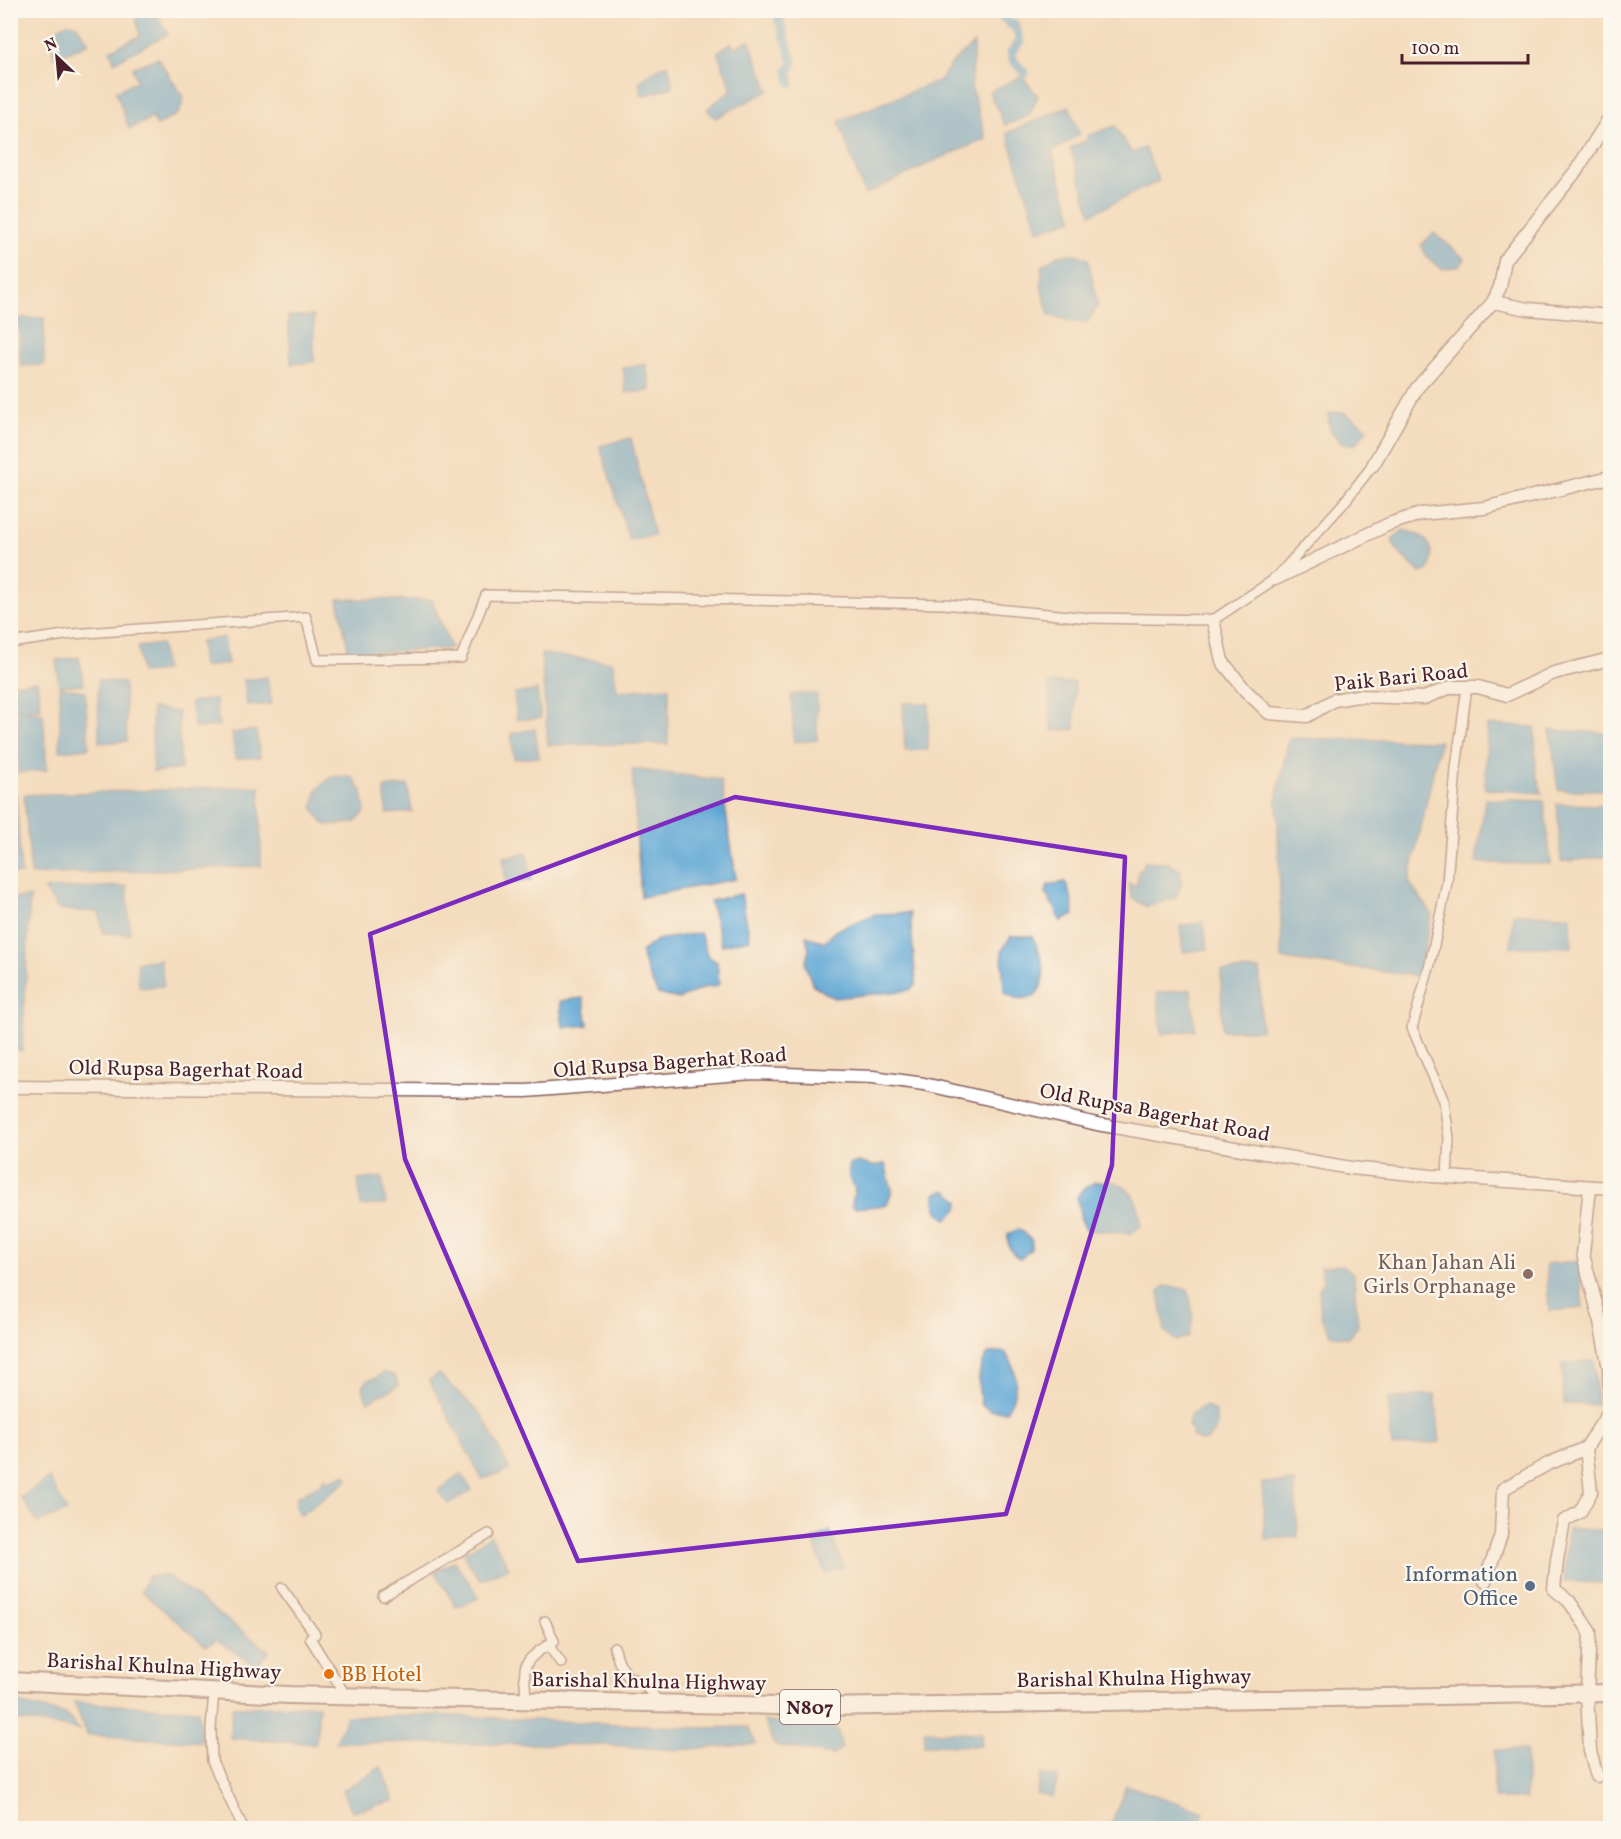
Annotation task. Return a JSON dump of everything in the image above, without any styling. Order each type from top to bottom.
[{"type":"highway","name":"Barishal Khulna Highway","points":[[10,1681],[346,1696],[821,1707],[1611,1693]]},
{"type":"street","points":[[1275,579],[1342,505],[1373,465],[1417,388],[1494,299],[1500,287],[1505,260],[1576,171],[1611,117]]},
{"type":"street","points":[[1494,299],[1528,309],[1611,316]]},
{"type":"street","points":[[10,643],[72,634],[306,617],[317,660],[461,658],[486,595],[944,604],[1090,618],[1213,620],[1275,579],[1389,524],[1421,514],[1484,508],[1611,477]]},
{"type":"street","name":"Paik Bari Road","points":[[1213,620],[1222,661],[1245,690],[1269,713],[1307,716],[1334,700],[1357,696],[1424,698],[1451,687],[1478,687],[1507,695],[1554,673],[1611,659]]},
{"type":"street","points":[[1448,1177],[1449,1138],[1444,1101],[1412,1028],[1430,964],[1447,883],[1456,768],[1467,687]]},
{"type":"street","name":"Old Rupsa Bagerhat Road","points":[[10,1087],[526,1091],[753,1073],[873,1077],[924,1084],[1097,1124],[1351,1168],[1611,1188]]},
{"type":"street","points":[[1485,1581],[1502,1535],[1503,1488],[1548,1464],[1586,1448],[1610,1410],[1609,1368],[1602,1342],[1599,1316],[1583,1254],[1590,1186]]},
{"type":"street","points":[[1586,1448],[1591,1492],[1580,1512],[1564,1521],[1554,1589],[1569,1601],[1590,1632],[1587,1693],[1590,1751],[1597,1776]]},
{"type":"street","points":[[383,1596],[489,1534]]},
{"type":"street","points":[[282,1588],[315,1634],[310,1638],[346,1696]]},
{"type":"street","points":[[526,1700],[525,1664],[531,1656],[554,1641],[545,1621]]},
{"type":"street","points":[[548,1645],[561,1663]]},
{"type":"street","points":[[614,1647],[619,1662],[628,1677],[642,1682],[660,1704]]},
{"type":"street","points":[[214,1691],[212,1761],[243,1828]]},
{"type":"highlighted area","points":[[735,797],[1125,857],[1112,1165],[1006,1514],[578,1561],[405,1159],[370,934]]},
{"type":"water","points":[[140,10],[155,11],[168,34],[114,62],[110,50],[140,36],[135,13]]},
{"type":"water","points":[[66,23],[76,24],[89,43],[54,58],[51,33]]},
{"type":"water","points":[[749,40],[769,91],[715,118],[707,109],[732,89],[717,52],[731,43],[734,48]]},
{"type":"water","points":[[974,43],[971,86],[986,139],[938,159],[865,195],[839,122],[940,80],[953,62]]},
{"type":"water","points":[[158,58],[184,98],[179,113],[157,126],[153,118],[129,129],[116,91],[137,81],[132,68]]},
{"type":"water","points":[[668,64],[673,87],[642,96],[639,82]]},
{"type":"water","points":[[1022,76],[1038,96],[1029,116],[1005,125],[989,92]]},
{"type":"water","points":[[1069,106],[1080,134],[1052,152],[1073,219],[1038,231],[1007,133]]},
{"type":"water","points":[[1115,126],[1132,153],[1145,148],[1159,181],[1091,214],[1070,148],[1087,140],[1087,136]]},
{"type":"water","points":[[1434,233],[1465,259],[1460,266],[1443,269],[1428,259],[1421,245]]},
{"type":"water","points":[[1076,254],[1088,259],[1098,306],[1087,322],[1073,322],[1049,315],[1041,286],[1042,266],[1058,255]]},
{"type":"water","points":[[288,316],[314,316],[314,362],[291,364]]},
{"type":"water","points":[[18,318],[44,318],[44,365],[21,366]]},
{"type":"water","points":[[646,364],[651,391],[626,393],[623,368]]},
{"type":"water","points":[[1343,412],[1368,428],[1356,444],[1343,444],[1333,434],[1330,427],[1329,413]]},
{"type":"water","points":[[631,438],[654,535],[629,540],[600,446]]},
{"type":"water","points":[[1403,530],[1424,538],[1428,543],[1432,555],[1428,571],[1420,573],[1394,545],[1392,539]]},
{"type":"water","points":[[338,599],[432,600],[451,648],[349,654]]},
{"type":"water","points":[[224,637],[228,664],[203,667],[200,641]]},
{"type":"water","points":[[161,644],[165,671],[141,673],[138,647]]},
{"type":"water","points":[[541,654],[613,662],[617,691],[669,687],[668,744],[548,745]]},
{"type":"water","points":[[79,657],[84,684],[59,686],[56,660]]},
{"type":"water","points":[[267,677],[272,704],[247,706],[244,680]]},
{"type":"water","points":[[98,680],[124,683],[127,741],[99,743]]},
{"type":"water","points":[[37,681],[41,708],[20,710],[43,713],[47,770],[18,773],[18,710],[16,710],[13,684]]},
{"type":"water","points":[[1049,683],[1075,683],[1075,729],[1052,731]]},
{"type":"water","points":[[60,687],[85,691],[89,748],[60,751]]},
{"type":"water","points":[[537,690],[541,718],[517,720],[514,694]]},
{"type":"water","points":[[791,694],[817,694],[817,740],[794,742]]},
{"type":"water","points":[[215,699],[219,726],[194,728],[191,702]]},
{"type":"water","points":[[903,703],[929,703],[928,750],[905,751]]},
{"type":"water","points":[[152,708],[178,712],[181,769],[153,772]]},
{"type":"water","points":[[1487,725],[1535,727],[1536,773],[1542,793],[1485,789]]},
{"type":"water","points":[[535,729],[539,757],[514,759],[511,733]]},
{"type":"water","points":[[256,730],[260,757],[235,759],[232,733]]},
{"type":"water","points":[[1550,730],[1610,733],[1610,790],[1558,790]]},
{"type":"water","points":[[1289,738],[1440,741],[1409,882],[1432,914],[1418,976],[1282,959],[1277,796]]},
{"type":"water","points":[[632,769],[721,780],[736,879],[641,897]]},
{"type":"water","points":[[351,776],[362,791],[365,812],[354,823],[326,825],[313,808],[317,789],[332,777]]},
{"type":"water","points":[[408,785],[412,812],[387,814],[384,788]]},
{"type":"water","points":[[260,786],[261,866],[31,875],[24,795]]},
{"type":"water","points":[[16,795],[21,874],[11,874],[11,796]]},
{"type":"water","points":[[1485,799],[1544,801],[1551,864],[1476,863]]},
{"type":"water","points":[[1557,804],[1610,805],[1610,856],[1561,862]]},
{"type":"water","points":[[527,853],[531,880],[506,882],[503,857]]},
{"type":"water","points":[[1146,861],[1168,863],[1181,871],[1182,884],[1175,898],[1147,907],[1132,898],[1128,883],[1137,885],[1138,872]]},
{"type":"water","points":[[1065,882],[1071,896],[1074,915],[1061,921],[1046,893],[1048,885]]},
{"type":"water","points":[[127,886],[130,934],[103,933],[99,912],[59,910],[44,889]]},
{"type":"water","points":[[741,894],[750,939],[722,945],[710,901]]},
{"type":"water","points":[[30,897],[22,1051],[11,1048],[11,898]]},
{"type":"water","points":[[910,913],[916,984],[910,990],[834,998],[813,985],[805,964],[809,950],[806,936],[825,942],[835,931],[875,914]]},
{"type":"water","points":[[1513,914],[1571,915],[1572,947],[1511,947]]},
{"type":"water","points":[[1203,922],[1208,949],[1183,952],[1180,926]]},
{"type":"water","points":[[700,933],[708,957],[717,962],[719,984],[715,987],[708,986],[679,999],[658,994],[647,972],[641,952],[657,940]]},
{"type":"water","points":[[1011,936],[1032,936],[1039,952],[1043,975],[1039,990],[1034,997],[1017,999],[1004,992],[1002,951]]},
{"type":"water","points":[[160,959],[164,986],[139,988],[137,962]]},
{"type":"water","points":[[1260,970],[1261,1030],[1222,1030],[1221,971]]},
{"type":"water","points":[[1191,989],[1195,1030],[1162,1034],[1157,993]]},
{"type":"water","points":[[583,998],[588,1025],[563,1027],[560,1001]]},
{"type":"water","points":[[857,1162],[873,1166],[885,1164],[892,1190],[887,1205],[855,1208],[852,1205],[855,1188],[849,1177],[849,1165]]},
{"type":"water","points":[[382,1177],[386,1204],[361,1206],[358,1180]]},
{"type":"water","points":[[1095,1182],[1115,1182],[1127,1189],[1138,1206],[1141,1226],[1130,1234],[1086,1230],[1081,1219],[1077,1197],[1082,1190]]},
{"type":"water","points":[[946,1190],[959,1201],[958,1209],[947,1219],[939,1212],[935,1198],[935,1194]]},
{"type":"water","points":[[1019,1229],[1032,1241],[1031,1249],[1020,1259],[1010,1248],[1008,1238],[1008,1234]]},
{"type":"water","points":[[1579,1261],[1583,1308],[1549,1311],[1546,1264]]},
{"type":"water","points":[[1342,1265],[1354,1274],[1358,1326],[1348,1338],[1331,1334],[1321,1317],[1319,1289],[1324,1282],[1320,1267]]},
{"type":"water","points":[[1165,1286],[1188,1289],[1191,1302],[1193,1319],[1188,1337],[1176,1341],[1165,1331],[1159,1291]]},
{"type":"water","points":[[1005,1352],[1015,1373],[1013,1397],[1006,1411],[990,1410],[981,1405],[980,1371],[989,1353]]},
{"type":"water","points":[[1594,1360],[1597,1405],[1564,1404],[1562,1364]]},
{"type":"water","points":[[384,1372],[396,1376],[398,1386],[368,1402],[362,1388],[368,1380]]},
{"type":"water","points":[[439,1374],[482,1415],[510,1470],[482,1479],[429,1380]]},
{"type":"water","points":[[1435,1394],[1440,1442],[1392,1447],[1388,1399]]},
{"type":"water","points":[[1205,1406],[1215,1411],[1217,1427],[1207,1441],[1200,1441],[1193,1437],[1188,1425],[1191,1413]]},
{"type":"water","points":[[346,1474],[348,1480],[301,1515],[295,1508],[297,1496],[321,1484],[324,1478],[326,1477],[329,1481]]},
{"type":"water","points":[[461,1474],[472,1490],[448,1504],[438,1491]]},
{"type":"water","points":[[49,1478],[67,1511],[38,1523],[21,1497]]},
{"type":"water","points":[[1295,1482],[1298,1537],[1265,1539],[1262,1483]]},
{"type":"water","points":[[1568,1528],[1610,1531],[1610,1584],[1564,1581]]},
{"type":"water","points":[[830,1531],[844,1567],[825,1574],[813,1540]]},
{"type":"water","points":[[491,1535],[509,1568],[480,1580],[463,1554]]},
{"type":"water","points":[[454,1561],[480,1598],[456,1607],[435,1572]]},
{"type":"water","points":[[148,1576],[168,1576],[269,1651],[256,1667],[217,1640],[206,1646],[141,1591]]},
{"type":"water","points":[[10,1701],[65,1714],[80,1730],[11,1719]]},
{"type":"water","points":[[74,1702],[198,1710],[202,1742],[87,1735]]},
{"type":"water","points":[[319,1705],[316,1744],[230,1738],[232,1707]]},
{"type":"water","points":[[434,1715],[701,1728],[748,1727],[756,1744],[678,1750],[605,1745],[336,1742],[346,1716]]},
{"type":"water","points":[[764,1721],[837,1729],[842,1748],[833,1755],[774,1745]]},
{"type":"water","points":[[924,1731],[982,1733],[981,1746],[924,1745]]},
{"type":"water","points":[[1494,1750],[1526,1750],[1526,1799],[1494,1799]]},
{"type":"water","points":[[381,1767],[394,1801],[352,1811],[343,1790]]},
{"type":"water","points":[[1041,1774],[1058,1777],[1053,1798],[1036,1794]]},
{"type":"water","points":[[1126,1785],[1204,1812],[1198,1828],[1110,1828]]},
{"type":"waterway","points":[[776,10],[793,63],[788,71],[791,83]]},
{"type":"waterway","points":[[1001,10],[1002,17],[1011,25],[1015,24],[1020,42],[1011,52],[1013,60],[1025,73]]},
{"type":"place","name":"Khan Jahan Ali Girls Orphanage","points":[[1528,1274]]},
{"type":"place","name":"Information Office","points":[[1530,1586]]},
{"type":"place","name":"BB Hotel","points":[[329,1674]]}]
